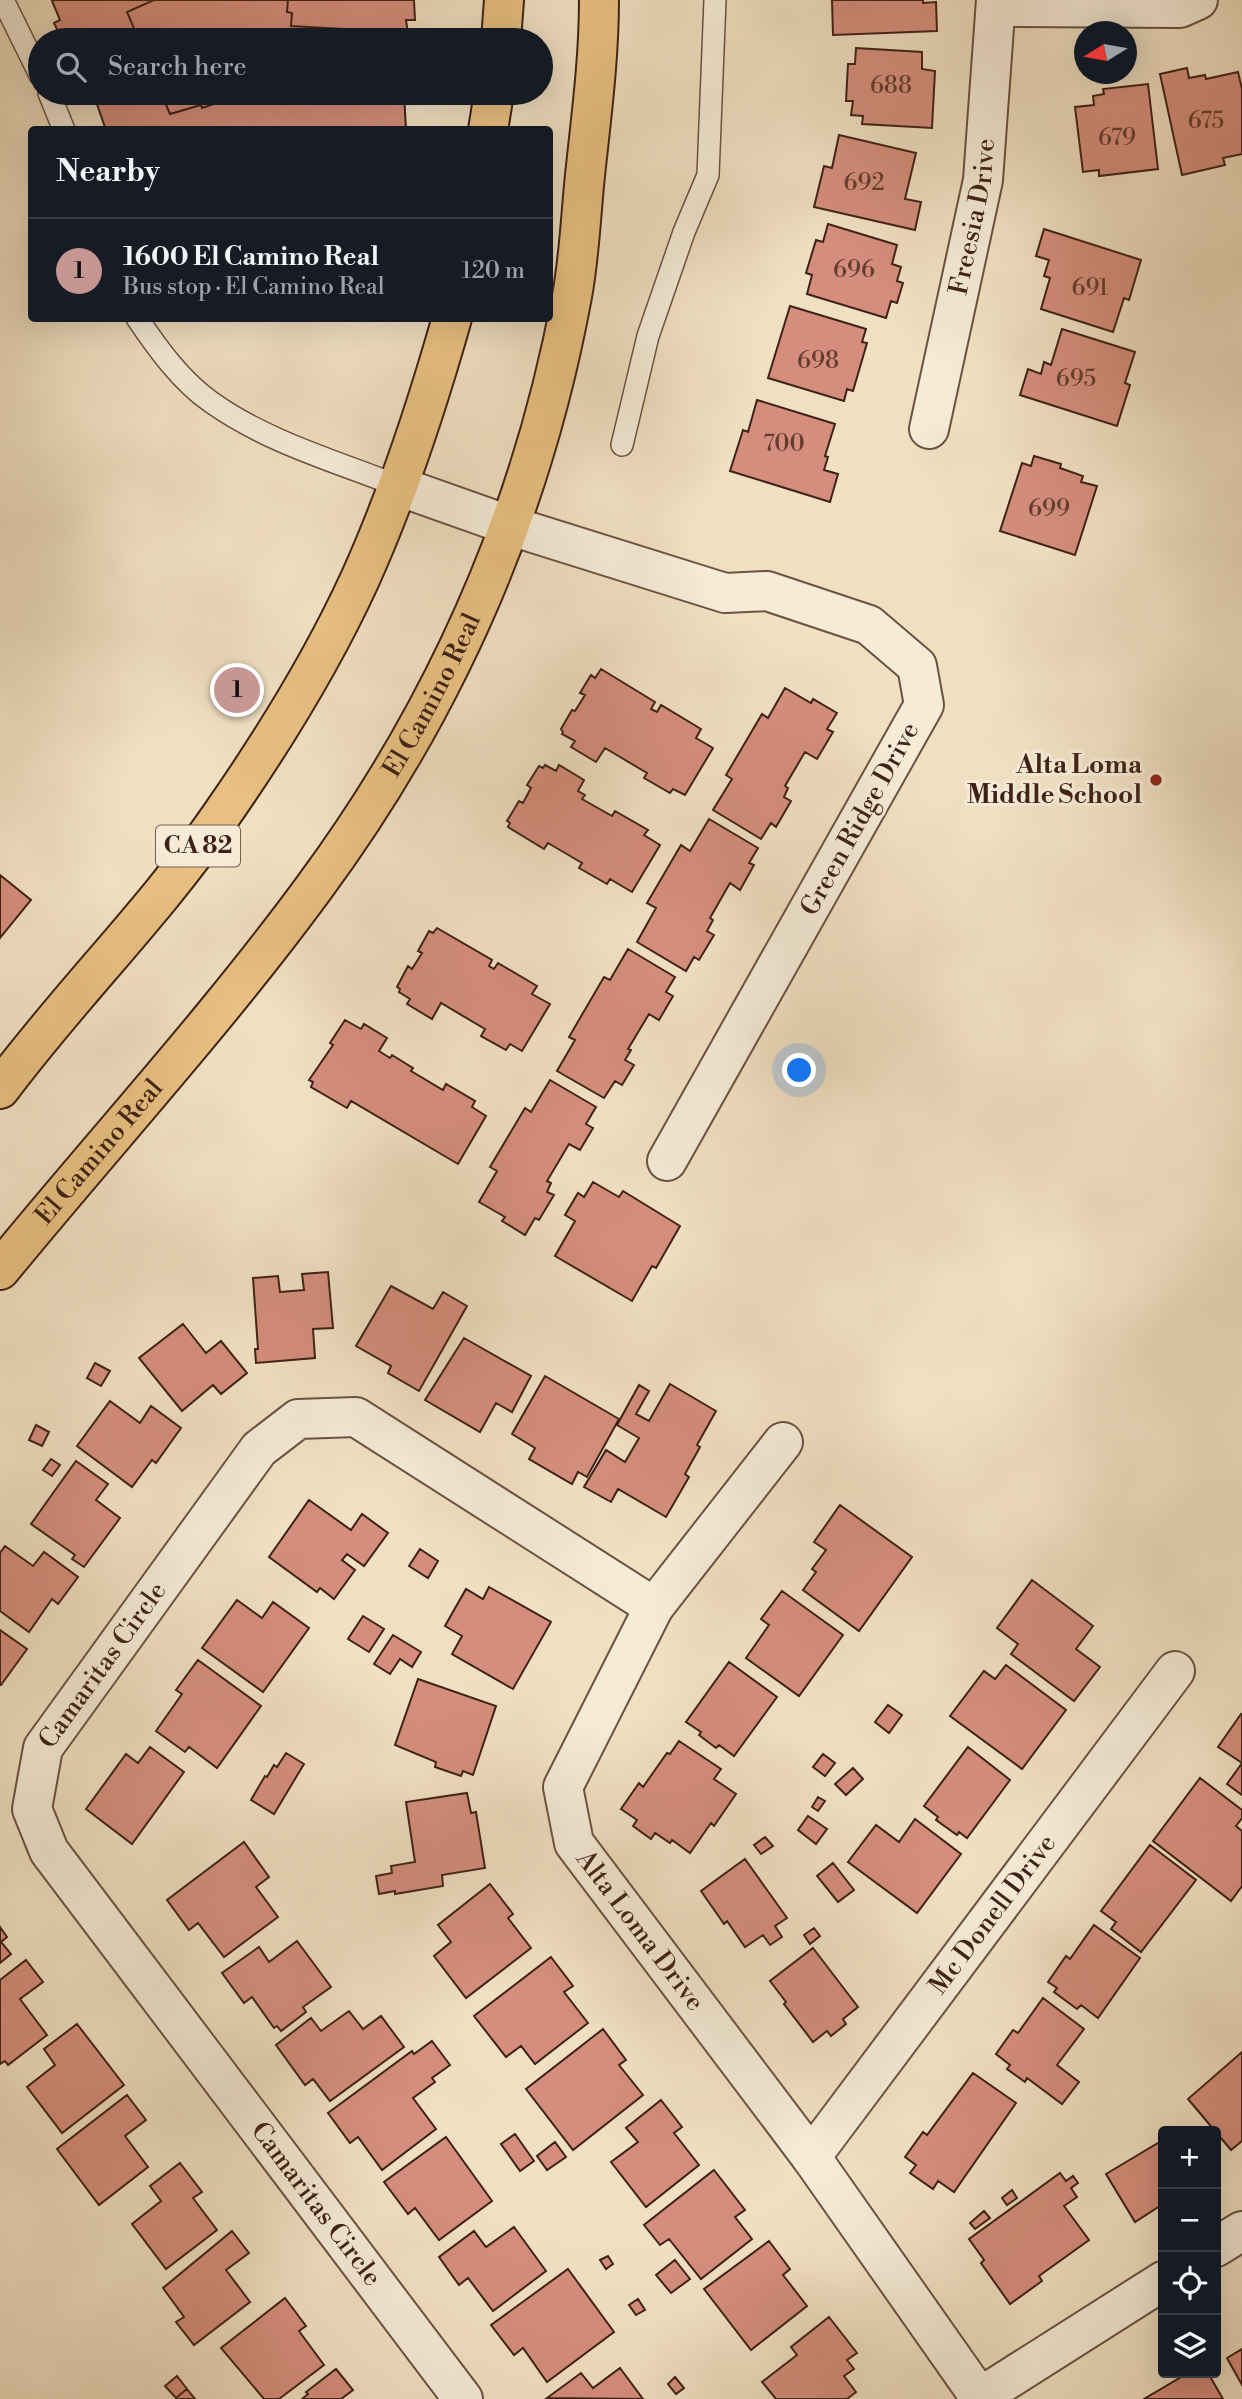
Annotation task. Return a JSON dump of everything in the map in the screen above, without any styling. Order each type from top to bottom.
[{"type":"main road","points":[[502,28],[504,0]]},
{"type":"main road","name":"El Camino Real","points":[[0,1270],[250,970],[314,888],[419,726],[471,624],[511,526],[546,413],[573,293],[598,50],[599,0]]},
{"type":"main road","points":[[489,126],[492,105]]},
{"type":"main road","name":"CA 82","points":[[0,1089],[27,1053],[164,891],[220,818],[316,666],[360,579],[398,486],[451,322]]},
{"type":"street","points":[[996,4],[1180,8],[1198,0]]},
{"type":"street","name":"Freesia Drive","points":[[929,429],[983,180],[996,4]]},
{"type":"street","name":"Green Ridge Drive","points":[[398,486],[511,526],[725,593],[767,591],[869,625],[917,666],[924,705],[667,1161]]},
{"type":"street","name":"Camaritas Circle","points":[[463,2399],[50,1851],[32,1809],[43,1748],[259,1449],[298,1419],[356,1417],[654,1606]]},
{"type":"street","name":"Alta Loma Drive","points":[[783,1441],[654,1606],[563,1787],[574,1843],[811,2157],[979,2398]]},
{"type":"street","name":"Mc Donell Drive","points":[[811,2157],[1175,1671]]},
{"type":"street","points":[[1221,2244],[1242,2231]]},
{"type":"street","points":[[979,2398],[1158,2284]]},
{"type":"lane","points":[[3,0],[28,51]]},
{"type":"lane","points":[[622,445],[648,336],[684,232],[708,175],[715,0]]},
{"type":"lane","points":[[54,105],[62,126]]},
{"type":"lane","points":[[140,322],[165,359],[210,402],[263,433],[398,486]]},
{"type":"building","points":[[154,0],[127,12],[134,28],[56,28],[54,23],[60,20],[52,1]]},
{"type":"building","points":[[288,0],[414,0],[415,20],[406,20],[407,28],[291,26],[292,13],[287,12]]},
{"type":"building","points":[[414,0],[415,20],[406,20],[407,28],[56,28],[54,23],[60,20],[52,1]]},
{"type":"building","points":[[832,0],[936,2],[937,31],[833,35]]},
{"type":"building","points":[[856,48],[922,52],[922,69],[935,71],[932,128],[862,124],[863,116],[851,115],[853,101],[846,101],[848,64],[855,64]]},
{"type":"building","points":[[1187,68],[1189,78],[1205,75],[1206,79],[1238,72],[1242,89],[1242,154],[1223,158],[1225,165],[1182,175],[1160,74]]},
{"type":"building","points":[[1148,84],[1158,169],[1099,176],[1099,170],[1083,172],[1075,107],[1094,105],[1093,96],[1104,94],[1103,89]]},
{"type":"building","points":[[97,105],[166,105],[170,114],[201,105],[202,108],[211,105],[405,105],[406,126],[105,126]]},
{"type":"building","points":[[97,105],[405,105],[406,126],[105,126]]},
{"type":"building","points":[[839,135],[916,153],[905,199],[921,202],[915,230],[814,207],[824,166],[832,168]]},
{"type":"building","points":[[828,224],[897,245],[892,264],[901,267],[897,281],[903,283],[897,303],[891,301],[886,318],[807,294],[812,275],[806,273],[816,240],[823,242]]},
{"type":"building","points":[[1044,229],[1141,260],[1129,300],[1124,298],[1113,332],[1041,309],[1050,278],[1044,276],[1049,260],[1036,256]]},
{"type":"building","points":[[790,306],[866,329],[862,342],[867,343],[853,391],[847,389],[844,401],[768,378]]},
{"type":"building","points":[[1062,329],[1135,352],[1125,383],[1130,385],[1117,426],[1020,395],[1028,369],[1041,374],[1044,362],[1051,365]]},
{"type":"building","points":[[757,400],[835,424],[825,456],[828,457],[824,470],[838,474],[830,502],[730,471],[743,430],[748,432]]},
{"type":"building","points":[[1034,456],[1061,464],[1060,468],[1083,476],[1081,482],[1097,486],[1075,555],[1000,531],[1022,463],[1031,466]]},
{"type":"building","points":[[601,669],[655,702],[651,709],[657,712],[661,705],[701,729],[696,738],[713,748],[685,795],[673,789],[670,793],[644,778],[647,773],[605,748],[596,762],[571,747],[575,741],[562,734],[561,729],[572,710],[575,711],[585,695],[580,693],[591,675],[595,678]]},
{"type":"building","points":[[785,688],[811,703],[813,699],[837,713],[827,729],[833,732],[817,759],[805,752],[785,786],[788,788],[784,797],[791,801],[776,827],[771,823],[761,839],[713,810],[732,779],[726,775],[762,714],[768,718]]},
{"type":"building","points":[[545,765],[556,771],[559,765],[584,780],[578,791],[585,795],[582,799],[612,816],[615,811],[648,830],[644,835],[660,845],[632,892],[610,879],[607,884],[579,868],[582,863],[548,843],[544,849],[508,827],[510,823],[507,821],[519,801],[523,803],[531,788],[527,785],[539,766],[543,768]]},
{"type":"building","points":[[709,819],[758,848],[749,863],[754,865],[740,890],[730,883],[710,918],[713,920],[707,931],[714,935],[699,960],[694,957],[686,971],[637,942],[656,908],[647,903],[681,845],[690,851]]},
{"type":"building","points":[[0,875],[31,900],[0,938]]},
{"type":"building","points":[[437,928],[492,960],[489,966],[494,969],[498,963],[537,986],[532,994],[550,1004],[522,1051],[510,1044],[506,1050],[481,1036],[485,1029],[441,1003],[432,1019],[407,1004],[410,999],[399,992],[397,987],[408,966],[412,969],[422,953],[418,951],[429,931],[433,933]]},
{"type":"building","points":[[628,949],[675,977],[666,992],[673,996],[659,1020],[649,1014],[628,1049],[631,1050],[625,1060],[634,1065],[622,1085],[615,1081],[604,1098],[557,1071],[575,1040],[569,1037],[604,977],[610,980]]},
{"type":"building","points":[[345,1020],[361,1029],[364,1024],[387,1038],[379,1051],[390,1058],[392,1055],[413,1068],[411,1071],[443,1090],[446,1084],[475,1101],[472,1107],[486,1116],[458,1164],[351,1101],[347,1108],[311,1087],[313,1082],[309,1080],[333,1045],[330,1043]]},
{"type":"building","points":[[550,1080],[596,1107],[586,1124],[593,1128],[580,1150],[569,1144],[547,1181],[551,1183],[547,1192],[554,1195],[539,1220],[535,1218],[525,1235],[502,1221],[505,1217],[479,1202],[497,1171],[490,1167],[525,1108],[531,1112]]},
{"type":"building","points":[[593,1182],[619,1197],[623,1191],[680,1226],[656,1268],[652,1266],[632,1301],[555,1256],[575,1221],[565,1215],[578,1193],[584,1197]]},
{"type":"building","points":[[328,1272],[333,1328],[313,1329],[315,1358],[256,1363],[255,1349],[258,1349],[253,1278],[278,1276],[280,1292],[304,1290],[302,1274]]},
{"type":"building","points":[[391,1286],[433,1309],[443,1292],[467,1306],[419,1391],[388,1373],[391,1366],[356,1346]]},
{"type":"building","points":[[183,1324],[206,1353],[221,1341],[247,1373],[221,1394],[213,1385],[182,1411],[139,1358]]},
{"type":"building","points":[[464,1338],[531,1376],[512,1412],[496,1403],[480,1432],[425,1400]]},
{"type":"building","points":[[95,1363],[110,1371],[101,1386],[87,1378]]},
{"type":"building","points":[[545,1376],[619,1419],[587,1477],[578,1472],[572,1484],[529,1459],[535,1448],[512,1434]]},
{"type":"building","points":[[670,1384],[716,1411],[685,1474],[689,1477],[666,1517],[618,1489],[611,1502],[584,1487],[606,1450],[625,1462],[639,1438],[617,1425],[639,1385],[649,1391],[636,1414],[649,1421]]},
{"type":"building","points":[[110,1401],[140,1423],[151,1406],[181,1428],[156,1463],[152,1460],[132,1487],[77,1446]]},
{"type":"building","points":[[36,1425],[49,1432],[42,1446],[29,1440]]},
{"type":"building","points":[[51,1459],[60,1465],[52,1476],[43,1470]]},
{"type":"building","points":[[76,1461],[108,1484],[96,1500],[120,1518],[84,1567],[72,1559],[75,1555],[31,1524]]},
{"type":"building","points":[[309,1500],[351,1530],[362,1514],[388,1533],[364,1566],[347,1554],[342,1560],[355,1570],[334,1599],[320,1588],[317,1592],[269,1557]]},
{"type":"building","points":[[840,1505],[912,1557],[859,1631],[803,1590],[816,1572],[812,1569],[826,1550],[814,1542]]},
{"type":"building","points":[[5,1546],[33,1566],[44,1552],[78,1577],[58,1604],[52,1599],[29,1632],[0,1611],[0,1553]]},
{"type":"building","points":[[420,1549],[438,1561],[428,1578],[409,1566]]},
{"type":"building","points":[[1032,1580],[1093,1626],[1076,1649],[1100,1667],[1074,1701],[1011,1654],[1018,1644],[997,1628]]},
{"type":"building","points":[[489,1587],[551,1622],[513,1689],[452,1654],[462,1636],[445,1626],[466,1589],[483,1599]]},
{"type":"building","points":[[782,1591],[843,1635],[799,1696],[746,1658],[769,1625],[761,1619]]},
{"type":"building","points":[[237,1600],[262,1618],[273,1602],[309,1628],[263,1692],[202,1648]]},
{"type":"building","points":[[363,1616],[384,1629],[369,1652],[348,1639]]},
{"type":"building","points":[[0,1630],[27,1649],[1,1685],[0,1685]]},
{"type":"building","points":[[393,1635],[421,1652],[412,1667],[400,1659],[390,1674],[374,1664]]},
{"type":"building","points":[[198,1660],[261,1706],[217,1768],[189,1747],[185,1752],[156,1731],[182,1694],[176,1690]]},
{"type":"building","points":[[729,1662],[777,1697],[734,1756],[719,1745],[716,1748],[699,1735],[701,1732],[686,1722]]},
{"type":"building","points":[[1006,1665],[1066,1710],[1022,1769],[950,1716],[984,1671],[995,1679]]},
{"type":"building","points":[[418,1679],[496,1706],[473,1775],[463,1771],[461,1776],[435,1767],[436,1762],[395,1745]]},
{"type":"building","points":[[888,1705],[902,1715],[889,1733],[875,1722]]},
{"type":"building","points":[[1242,1715],[1242,1763],[1218,1747]]},
{"type":"building","points":[[679,1741],[721,1769],[714,1779],[736,1794],[714,1826],[711,1823],[690,1853],[672,1840],[670,1843],[655,1833],[651,1839],[633,1826],[637,1820],[621,1809],[639,1783],[643,1787]]},
{"type":"building","points":[[150,1747],[184,1772],[132,1844],[86,1809],[126,1754],[138,1763]]},
{"type":"building","points":[[968,1747],[1010,1780],[967,1838],[959,1832],[957,1835],[936,1820],[938,1817],[924,1806]]},
{"type":"building","points":[[286,1753],[304,1764],[274,1814],[251,1800],[265,1776],[267,1777],[274,1765],[277,1767]]},
{"type":"building","points":[[823,1754],[835,1763],[825,1776],[813,1767]]},
{"type":"building","points":[[1242,1763],[1242,1795],[1227,1784]]},
{"type":"building","points":[[853,1768],[863,1779],[846,1795],[835,1784]]},
{"type":"building","points":[[1200,1778],[1242,1810],[1242,1818],[1236,1826],[1242,1831],[1242,1886],[1231,1901],[1153,1841]]},
{"type":"building","points":[[467,1793],[471,1813],[476,1812],[485,1868],[442,1875],[443,1886],[379,1894],[376,1876],[392,1873],[391,1866],[415,1862],[406,1802]]},
{"type":"building","points":[[818,1797],[825,1801],[818,1811],[812,1807]]},
{"type":"building","points":[[808,1816],[827,1829],[816,1844],[798,1830]]},
{"type":"building","points":[[915,1819],[961,1854],[917,1913],[848,1862],[876,1825],[899,1842]]},
{"type":"building","points":[[765,1837],[773,1846],[761,1854],[754,1845]]},
{"type":"building","points":[[244,1842],[269,1877],[256,1887],[278,1917],[224,1957],[198,1923],[189,1930],[167,1900]]},
{"type":"building","points":[[1150,1845],[1196,1880],[1141,1952],[1111,1929],[1116,1922],[1101,1911]]},
{"type":"building","points":[[745,1859],[787,1918],[775,1926],[782,1937],[770,1945],[763,1935],[745,1947],[727,1921],[724,1924],[701,1891]]},
{"type":"building","points":[[833,1863],[854,1890],[838,1902],[817,1876]]},
{"type":"building","points":[[490,1884],[513,1914],[508,1918],[531,1948],[466,1998],[434,1956],[451,1942],[438,1925]]},
{"type":"building","points":[[1094,1925],[1140,1958],[1098,2018],[1081,2005],[1077,2009],[1054,1992],[1057,1988],[1048,1982],[1066,1956],[1070,1959]]},
{"type":"building","points":[[0,1927],[7,1937],[1,1942],[11,1954],[0,1963]]},
{"type":"building","points":[[814,1928],[820,1936],[810,1944],[804,1935]]},
{"type":"building","points":[[297,1941],[331,1987],[303,2007],[306,2012],[281,2031],[277,2026],[274,2028],[252,1997],[244,2003],[222,1973],[259,1947],[269,1962]]},
{"type":"building","points":[[813,1948],[858,2007],[843,2019],[846,2024],[831,2036],[827,2031],[813,2042],[770,1981]]},
{"type":"building","points":[[551,1957],[573,1986],[564,1992],[588,2023],[535,2064],[521,2046],[506,2057],[474,2016]]},
{"type":"building","points":[[26,1960],[43,1982],[20,1999],[47,2035],[8,2065],[5,2061],[0,2064],[0,1980]]},
{"type":"building","points":[[1043,1998],[1084,2029],[1057,2065],[1079,2082],[1062,2104],[1027,2078],[1025,2082],[1007,2069],[1010,2065],[996,2054],[1013,2030],[1018,2033]]},
{"type":"building","points":[[349,2011],[363,2029],[381,2016],[404,2047],[330,2101],[313,2079],[305,2085],[276,2045],[311,2018],[321,2031]]},
{"type":"building","points":[[77,2024],[124,2085],[62,2133],[27,2087],[55,2065],[44,2049]]},
{"type":"building","points":[[603,2029],[626,2060],[619,2065],[643,2095],[573,2150],[526,2089]]},
{"type":"building","points":[[432,2041],[450,2065],[432,2078],[435,2082],[413,2098],[436,2129],[382,2170],[358,2137],[350,2143],[328,2113],[412,2051],[414,2054]]},
{"type":"building","points":[[1242,2052],[1242,2141],[1231,2150],[1221,2138],[1221,2126],[1211,2126],[1188,2099]]},
{"type":"building","points":[[973,2073],[1016,2103],[954,2192],[938,2181],[933,2189],[910,2173],[916,2165],[905,2157],[923,2132],[927,2135]]},
{"type":"building","points":[[127,2095],[146,2120],[125,2136],[148,2167],[99,2205],[57,2149]]},
{"type":"building","points":[[661,2100],[682,2127],[674,2133],[699,2165],[646,2207],[611,2162],[638,2142],[626,2128]]},
{"type":"building","points":[[515,2134],[534,2161],[520,2171],[501,2144]]},
{"type":"building","points":[[446,2137],[492,2201],[439,2240],[415,2208],[408,2214],[384,2182]]},
{"type":"building","points":[[555,2142],[566,2157],[547,2170],[537,2156]]},
{"type":"building","points":[[1158,2143],[1158,2207],[1135,2222],[1106,2174]]},
{"type":"building","points":[[180,2163],[202,2192],[193,2198],[217,2230],[166,2269],[132,2224],[161,2201],[150,2186]]},
{"type":"building","points":[[714,2170],[745,2210],[735,2217],[752,2239],[701,2279],[669,2239],[660,2245],[644,2225]]},
{"type":"building","points":[[1060,2173],[1066,2181],[1073,2176],[1078,2183],[1071,2188],[1077,2197],[1064,2206],[1089,2240],[1039,2276],[1042,2281],[1010,2304],[981,2263],[984,2260],[969,2239]]},
{"type":"building","points":[[1012,2190],[1017,2198],[1007,2205],[1002,2198]]},
{"type":"building","points":[[984,2211],[990,2218],[975,2229],[970,2223]]},
{"type":"building","points":[[514,2227],[546,2271],[493,2311],[468,2278],[459,2285],[439,2257],[474,2231],[486,2247]]},
{"type":"building","points":[[232,2231],[249,2253],[226,2270],[250,2302],[194,2345],[176,2322],[184,2317],[163,2288]]},
{"type":"building","points":[[769,2241],[790,2269],[783,2275],[807,2306],[751,2350],[704,2289]]},
{"type":"building","points":[[608,2256],[613,2264],[606,2269],[600,2260]]},
{"type":"building","points":[[675,2260],[690,2279],[671,2293],[656,2275]]},
{"type":"building","points":[[568,2269],[614,2332],[547,2382],[523,2348],[514,2355],[491,2325]]},
{"type":"building","points":[[285,2298],[306,2326],[299,2331],[324,2365],[279,2399],[264,2399],[221,2348]]},
{"type":"building","points":[[638,2299],[645,2310],[636,2315],[629,2305]]},
{"type":"building","points":[[829,2317],[857,2353],[847,2360],[854,2369],[844,2376],[856,2392],[847,2399],[776,2399],[762,2382],[797,2355],[791,2347]]},
{"type":"building","points":[[1242,2349],[1242,2385],[1227,2358]]},
{"type":"building","points":[[620,2368],[643,2399],[547,2398],[581,2373],[593,2388]]},
{"type":"building","points":[[336,2369],[353,2390],[341,2399],[302,2399],[308,2394],[306,2392]]},
{"type":"building","points":[[177,2376],[187,2389],[176,2398],[165,2386]]},
{"type":"building","points":[[675,2377],[684,2388],[676,2394],[668,2384]]},
{"type":"building","points":[[1180,2378],[1211,2378],[1223,2399],[1144,2399]]},
{"type":"building","points":[[187,2389],[195,2399],[176,2399],[176,2398]]},
{"type":"place","name":"1600 El Camino Real","points":[[237,690]]},
{"type":"place","name":"Alta Loma Middle School","points":[[1156,780]]}]
